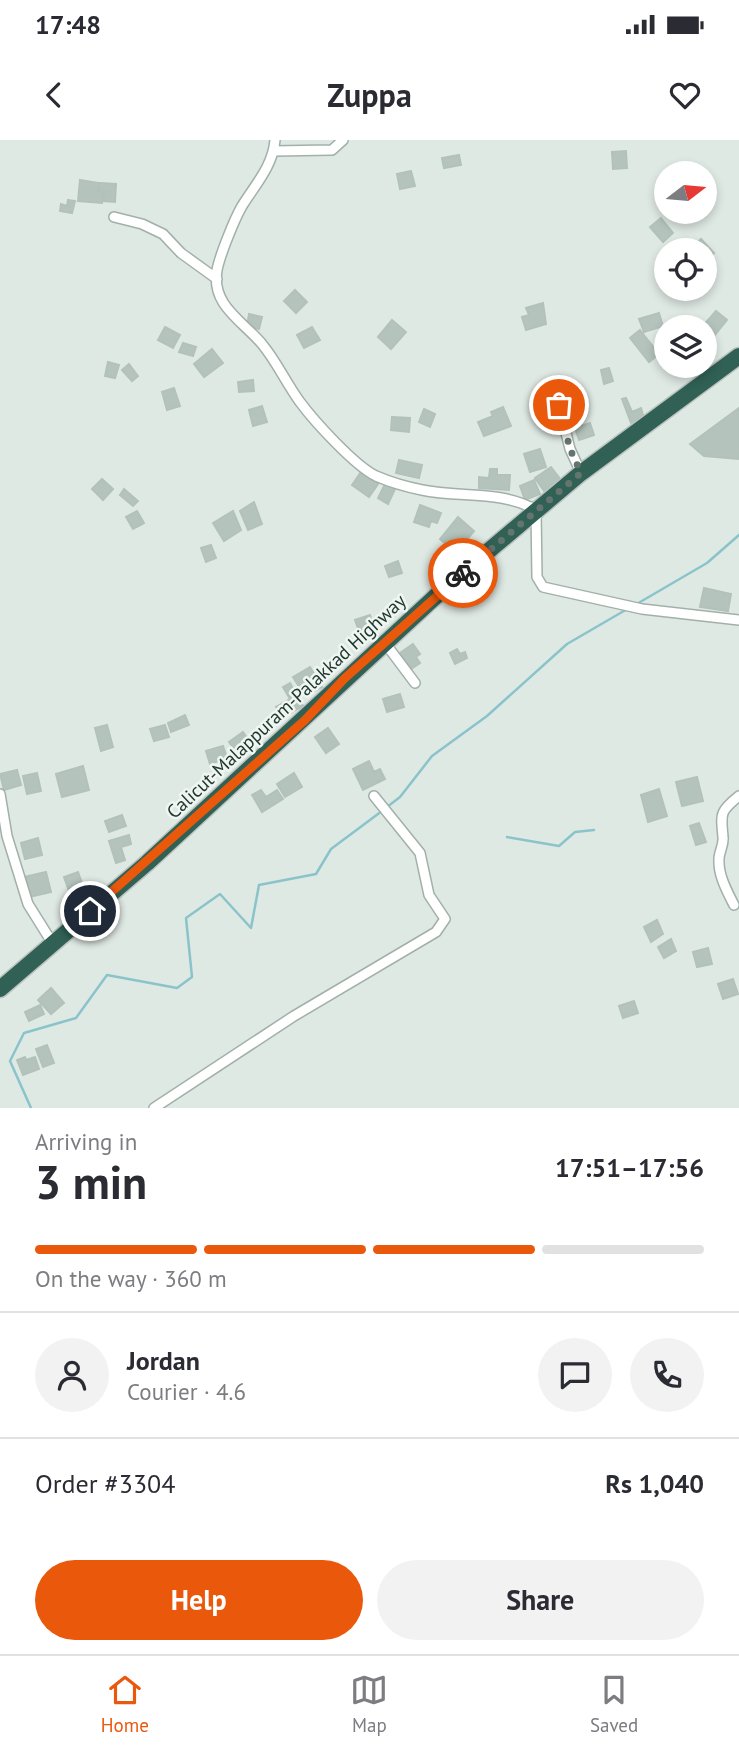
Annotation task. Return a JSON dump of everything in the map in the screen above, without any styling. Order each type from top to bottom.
[{"type":"highway","name":"Calicut-Malappuram-Palakkad Highway","points":[[0,989],[305,720],[385,643],[536,510],[581,473],[739,356]]},
{"type":"street","points":[[275,140],[274,152],[240,209],[217,270],[217,279],[225,308],[255,336],[279,365],[300,401],[331,438],[374,475],[423,490],[521,501],[536,510],[537,577],[543,587],[642,609],[739,620]]},
{"type":"street","points":[[274,152],[332,150],[343,140]]},
{"type":"street","points":[[114,218],[142,224],[163,234],[181,253],[217,279]]},
{"type":"street","points":[[559,405],[570,449],[581,473]]},
{"type":"street","points":[[385,643],[415,683]]},
{"type":"street","points":[[0,794],[8,836],[27,904],[53,944]]},
{"type":"street","points":[[734,905],[722,877],[719,858],[724,839],[720,824],[724,808],[739,796]]},
{"type":"street","points":[[154,1108],[294,1016],[436,932],[445,919],[429,895],[420,853],[377,800]]},
{"type":"building","points":[[626,151],[627,168],[613,169],[612,152]]},
{"type":"building","points":[[459,155],[461,165],[444,168],[442,158]]},
{"type":"building","points":[[411,171],[415,186],[400,189],[397,174]]},
{"type":"building","points":[[80,180],[99,183],[98,191],[103,192],[102,203],[78,201]]},
{"type":"building","points":[[100,183],[116,184],[115,202],[103,201],[104,191],[99,191]]},
{"type":"building","points":[[68,200],[75,201],[72,213],[60,211],[61,204],[67,206]]},
{"type":"building","points":[[654,224],[666,224],[673,233],[667,238],[660,238],[650,227]]},
{"type":"building","points":[[295,290],[307,302],[296,313],[284,301]]},
{"type":"building","points":[[543,303],[546,324],[526,330],[522,317],[529,315],[526,308]]},
{"type":"building","points":[[716,311],[727,320],[717,332],[717,315],[713,315]]},
{"type":"building","points":[[659,313],[660,315],[654,315],[654,329],[644,332],[639,319]]},
{"type":"building","points":[[249,314],[262,317],[259,329],[247,326]]},
{"type":"building","points":[[392,320],[406,332],[391,349],[378,337]]},
{"type":"building","points":[[165,327],[180,335],[173,348],[158,340]]},
{"type":"building","points":[[312,327],[320,340],[304,348],[297,335]]},
{"type":"building","points":[[640,330],[654,348],[654,358],[649,362],[630,338]]},
{"type":"building","points":[[183,343],[196,347],[193,356],[179,352]]},
{"type":"building","points":[[212,349],[223,363],[204,377],[194,364]]},
{"type":"building","points":[[108,362],[119,365],[115,378],[105,376]]},
{"type":"building","points":[[129,364],[138,376],[132,381],[122,370]]},
{"type":"building","points":[[609,368],[613,381],[604,384],[601,370]]},
{"type":"building","points":[[253,380],[254,391],[239,392],[238,382]]},
{"type":"building","points":[[174,388],[180,406],[167,410],[162,392]]},
{"type":"building","points":[[626,398],[632,412],[641,408],[644,418],[631,423],[622,399]]},
{"type":"building","points":[[582,400],[586,415],[570,419],[566,404]]},
{"type":"building","points":[[262,406],[267,422],[253,426],[249,410]]},
{"type":"building","points":[[503,407],[511,426],[484,436],[478,422],[493,416],[491,412]]},
{"type":"building","points":[[739,408],[739,459],[704,456],[690,444]]},
{"type":"building","points":[[424,409],[435,414],[430,427],[419,422]]},
{"type":"building","points":[[392,417],[410,418],[409,432],[391,430]]},
{"type":"building","points":[[590,423],[594,435],[579,440],[575,428]]},
{"type":"building","points":[[540,449],[546,467],[530,472],[524,454]]},
{"type":"building","points":[[399,460],[422,465],[419,478],[396,473]]},
{"type":"building","points":[[551,467],[561,480],[544,491],[535,478]]},
{"type":"building","points":[[490,469],[497,469],[497,475],[510,475],[509,490],[479,488],[479,477],[489,478]]},
{"type":"building","points":[[361,472],[378,484],[369,497],[352,485]]},
{"type":"building","points":[[102,479],[113,489],[103,500],[92,489]]},
{"type":"building","points":[[534,480],[540,494],[525,500],[520,486]]},
{"type":"building","points":[[385,484],[395,489],[388,504],[378,498]]},
{"type":"building","points":[[124,489],[138,501],[133,506],[120,495]]},
{"type":"building","points":[[254,502],[262,524],[248,530],[240,511]]},
{"type":"building","points":[[420,505],[441,513],[437,523],[431,521],[429,527],[414,522]]},
{"type":"building","points":[[137,511],[144,523],[133,529],[126,517]]},
{"type":"building","points":[[233,511],[241,530],[224,541],[213,523]]},
{"type":"building","points":[[458,517],[474,531],[456,552],[440,539]]},
{"type":"building","points":[[211,545],[216,558],[206,562],[201,548]]},
{"type":"building","points":[[398,561],[402,573],[389,577],[385,566]]},
{"type":"building","points":[[704,588],[731,594],[728,611],[700,607]]},
{"type":"building","points":[[370,615],[375,630],[360,634],[355,620]]},
{"type":"building","points":[[413,644],[420,654],[416,657],[420,663],[411,669],[400,653]]},
{"type":"building","points":[[457,649],[460,654],[465,652],[467,658],[455,664],[450,653]]},
{"type":"building","points":[[310,667],[322,687],[305,696],[293,677]]},
{"type":"building","points":[[290,683],[303,706],[282,718],[276,707],[290,699],[283,687]]},
{"type":"building","points":[[400,694],[404,707],[387,712],[383,699]]},
{"type":"building","points":[[185,715],[189,725],[171,732],[168,723]]},
{"type":"building","points":[[107,725],[113,747],[101,751],[95,728]]},
{"type":"building","points":[[165,725],[169,737],[154,741],[150,729]]},
{"type":"building","points":[[328,728],[339,744],[326,753],[315,737]]},
{"type":"building","points":[[243,732],[249,741],[235,750],[229,742]]},
{"type":"building","points":[[223,746],[227,758],[210,764],[206,751]]},
{"type":"building","points":[[369,761],[374,772],[380,769],[385,779],[363,790],[353,769]]},
{"type":"building","points":[[83,766],[89,790],[62,797],[56,774]]},
{"type":"building","points":[[17,770],[21,785],[4,790],[0,774]]},
{"type":"building","points":[[37,773],[41,791],[27,794],[23,776]]},
{"type":"building","points":[[294,773],[302,787],[285,797],[277,784]]},
{"type":"building","points":[[697,777],[703,801],[682,806],[676,782]]},
{"type":"building","points":[[659,789],[667,816],[648,822],[641,795]]},
{"type":"building","points":[[261,790],[266,797],[277,790],[283,799],[262,812],[252,795]]},
{"type":"building","points":[[122,815],[126,826],[109,832],[105,821]]},
{"type":"building","points":[[699,823],[706,842],[696,845],[690,826]]},
{"type":"building","points":[[129,835],[131,844],[121,847],[125,860],[116,863],[109,841]]},
{"type":"building","points":[[38,838],[42,855],[25,859],[21,843]]},
{"type":"building","points":[[46,872],[51,892],[29,897],[24,877]]},
{"type":"building","points":[[78,872],[83,886],[69,891],[64,877]]},
{"type":"building","points":[[657,920],[663,934],[651,942],[644,927]]},
{"type":"building","points":[[671,939],[676,951],[664,958],[658,947]]},
{"type":"building","points":[[708,948],[712,964],[697,967],[693,952]]},
{"type":"building","points":[[733,979],[738,994],[723,999],[718,984]]},
{"type":"building","points":[[51,988],[64,1003],[51,1014],[38,1000]]},
{"type":"building","points":[[634,1001],[638,1013],[623,1018],[619,1006]]},
{"type":"building","points":[[40,1005],[44,1014],[29,1021],[25,1012]]},
{"type":"building","points":[[47,1045],[54,1063],[43,1067],[36,1049]]},
{"type":"building","points":[[25,1057],[26,1060],[35,1057],[39,1069],[23,1075],[17,1060]]},
{"type":"waterway","points":[[635,605],[707,563],[739,535]]},
{"type":"waterway","points":[[387,807],[400,797],[432,756],[487,716],[567,644],[629,608]]},
{"type":"waterway","points":[[31,1108],[10,1061],[24,1033],[76,1018],[107,975],[177,988],[192,977],[186,918],[220,894],[251,928],[259,885],[316,874],[331,849],[382,811]]},
{"type":"waterway","points":[[507,837],[559,846],[575,832],[594,830]]},
{"type":"way so far","points":[[463,573],[581,473],[570,449],[559,405]]},
{"type":"route","points":[[90,911],[305,720],[345,678],[463,573]]}]
